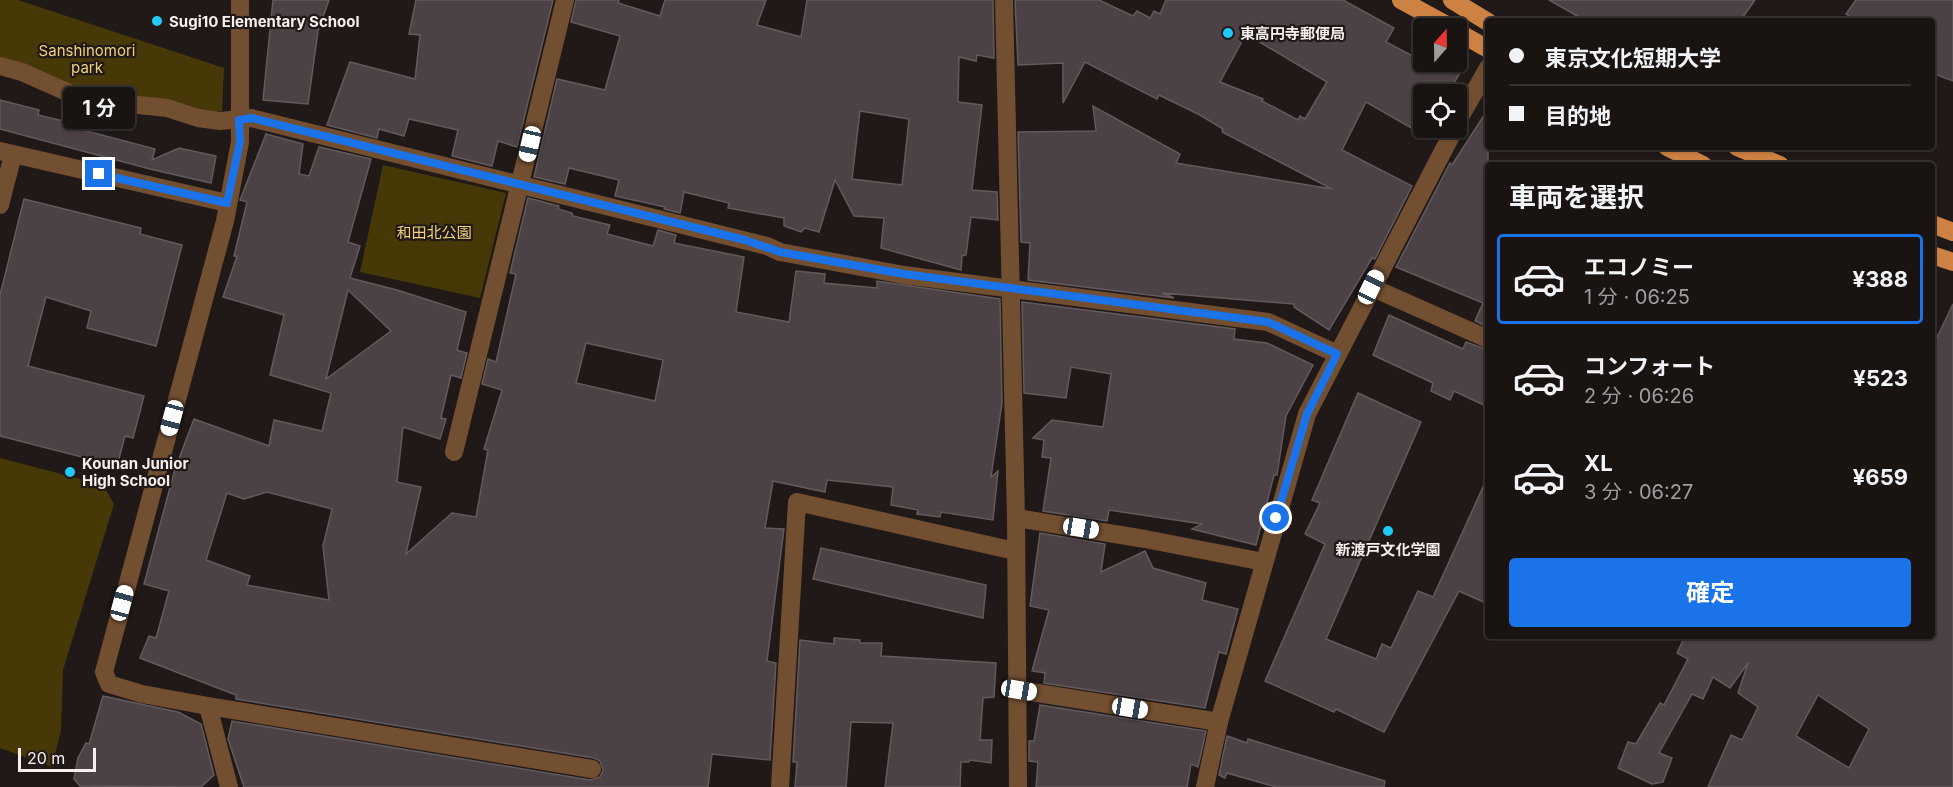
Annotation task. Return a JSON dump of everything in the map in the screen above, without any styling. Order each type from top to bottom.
[{"type":"main road","points":[[1401,0],[1434,18]]},
{"type":"main road","points":[[1452,0],[1485,20]]},
{"type":"main road","points":[[1467,37],[1485,47]]},
{"type":"main road","points":[[1671,150],[1691,162]]},
{"type":"main road","points":[[1744,150],[1773,162]]},
{"type":"main road","points":[[1935,225],[1953,232]]},
{"type":"main road","points":[[1935,256],[1953,262]]},
{"type":"street","points":[[240,0],[242,34],[240,142],[227,203],[104,672],[109,684],[208,706],[592,770]]},
{"type":"street","points":[[454,452],[565,0]]},
{"type":"street","points":[[1004,0],[1016,518],[1018,787]]},
{"type":"street","points":[[0,66],[21,72],[83,99],[107,104],[167,108],[209,120],[251,118],[767,246],[780,252],[904,274],[1268,322],[1337,354]]},
{"type":"street","points":[[1467,106],[1485,73]]},
{"type":"street","points":[[1205,787],[1219,722],[1307,414],[1450,138]]},
{"type":"street","points":[[0,205],[7,153],[227,203]]},
{"type":"street","points":[[1371,287],[1485,338]]},
{"type":"street","points":[[780,787],[797,502],[1015,551]]},
{"type":"street","points":[[1016,518],[1145,539],[1264,562]]},
{"type":"street","points":[[1019,690],[1219,722]]},
{"type":"street","points":[[208,706],[223,783]]},
{"type":"green space","name":"Sanshinomori park","points":[[0,0],[18,0],[224,68],[222,111],[206,112],[141,96],[96,95],[0,61]]},
{"type":"green space","name":"和田北公園","points":[[383,165],[506,193],[480,298],[360,272]]},
{"type":"green space","points":[[0,458],[103,485],[114,504],[63,670],[61,730],[52,767],[0,748]]},
{"type":"building","points":[[273,0],[329,0],[318,31],[308,104],[263,100]]},
{"type":"building","points":[[416,0],[553,0],[517,147],[498,141],[492,166],[452,156],[458,130],[409,119],[404,136],[379,129],[377,138],[327,125],[350,62],[415,79],[420,35],[409,34]]},
{"type":"building","points":[[576,0],[619,0],[618,3],[660,16],[665,0],[766,0],[757,25],[801,37],[807,0],[993,0],[994,58],[977,55],[976,61],[959,57],[958,102],[982,105],[972,190],[997,192],[998,220],[971,217],[966,255],[962,256],[961,270],[881,248],[884,218],[854,216],[835,180],[819,232],[805,228],[801,232],[784,226],[784,218],[728,208],[729,203],[684,192],[680,213],[664,209],[665,207],[615,196],[619,180],[569,168],[565,184],[534,177],[557,79],[605,90],[620,36],[571,22]],"holes":[[[860,111],[909,119],[902,185],[852,179]]]},
{"type":"building","points":[[1015,0],[1099,0],[1133,16],[1137,11],[1150,18],[1154,11],[1160,14],[1166,0],[1343,0],[1394,28],[1386,42],[1413,56],[1413,72],[1461,72],[1453,84],[1413,84],[1413,129],[1366,102],[1342,150],[1412,186],[1375,259],[1372,258],[1329,330],[1294,307],[1294,304],[1162,293],[1174,298],[1028,280],[1030,243],[1021,242],[1018,132],[1096,131],[1093,106],[1180,154],[1176,163],[1332,189],[1222,132],[1223,129],[1200,115],[1159,95],[1157,99],[1085,62],[1063,103],[1063,63],[1018,65]],"holes":[[[1246,34],[1327,82],[1305,119],[1300,116],[1298,120],[1262,101],[1263,99],[1220,82]]]},
{"type":"building","points":[[1549,0],[1755,0],[1742,18],[1581,18]]},
{"type":"building","points":[[1856,0],[1953,0],[1953,81],[1935,74],[1935,18],[1853,18],[1846,14]]},
{"type":"building","points":[[0,100],[39,110],[38,115],[76,124],[75,128],[155,149],[152,160],[179,148],[216,156],[211,183],[0,129]]},
{"type":"building","points":[[1485,114],[1485,150],[1488,150],[1488,162],[1485,162],[1485,326],[1475,321],[1483,303],[1396,267],[1450,163],[1452,165]]},
{"type":"building","points":[[266,134],[303,144],[299,174],[309,176],[319,147],[371,159],[348,242],[360,246],[350,278],[466,312],[457,350],[467,353],[461,378],[451,375],[441,418],[446,419],[440,439],[403,427],[397,482],[421,487],[406,554],[452,513],[476,517],[488,450],[484,449],[502,390],[482,384],[488,359],[496,362],[516,274],[510,273],[528,198],[559,206],[558,209],[572,213],[573,216],[610,225],[607,234],[653,246],[658,230],[676,235],[674,243],[744,257],[736,312],[789,322],[796,271],[825,274],[824,283],[877,288],[877,281],[1000,299],[1002,403],[991,477],[998,471],[993,520],[941,512],[940,517],[917,514],[918,510],[891,505],[893,487],[827,480],[825,492],[773,481],[765,528],[784,529],[767,661],[776,663],[770,760],[712,754],[708,787],[244,787],[228,739],[232,721],[590,780],[600,777],[603,770],[600,761],[594,758],[236,699],[236,695],[140,658],[149,636],[156,638],[169,591],[144,584],[175,469],[194,419],[269,446],[274,420],[322,431],[331,393],[270,375],[284,315],[223,297],[237,256],[234,256],[247,202],[240,200]],"holes":[[[348,290],[391,331],[326,379]],[[586,343],[663,360],[655,401],[576,383]],[[267,492],[332,509],[323,546],[329,600],[247,585],[250,576],[206,560],[227,493],[244,499]]]},
{"type":"building","points":[[24,199],[141,228],[140,234],[182,245],[156,346],[87,328],[91,311],[46,297],[28,366],[144,396],[133,438],[125,436],[117,466],[0,436],[0,295]]},
{"type":"building","points":[[1022,302],[1235,329],[1234,339],[1267,343],[1313,365],[1286,416],[1277,475],[1274,475],[1256,545],[1192,529],[1202,524],[1109,510],[1107,521],[1043,511],[1051,458],[1042,457],[1044,440],[1033,438],[1052,420],[1103,427],[1111,374],[1071,367],[1066,398],[1024,393]]},
{"type":"building","points":[[1953,304],[1953,787],[1708,787],[1731,735],[1742,740],[1758,707],[1738,693],[1748,663],[1730,688],[1713,677],[1703,699],[1692,694],[1659,753],[1672,758],[1663,782],[1652,784],[1618,768],[1628,742],[1636,744],[1660,703],[1664,705],[1688,659],[1677,653],[1684,639],[1935,639],[1935,342]],"holes":[[[1818,695],[1869,729],[1849,768],[1796,736]]]},
{"type":"building","points":[[1389,315],[1463,349],[1466,342],[1485,349],[1485,406],[1454,391],[1450,400],[1431,391],[1433,383],[1373,355]]},
{"type":"building","points":[[1358,393],[1421,422],[1326,639],[1376,659],[1382,644],[1391,648],[1418,591],[1433,597],[1485,483],[1485,603],[1459,591],[1384,732],[1336,709],[1334,712],[1265,681],[1325,544],[1305,534],[1320,503],[1312,500]]},
{"type":"building","points":[[1040,533],[1105,544],[1101,572],[1145,551],[1153,568],[1206,583],[1202,600],[1238,609],[1226,654],[1219,652],[1205,708],[1044,683],[1045,673],[1032,671],[1049,610],[1030,606]]},
{"type":"building","points":[[821,548],[986,585],[983,618],[813,579]]},
{"type":"building","points":[[834,638],[860,640],[860,643],[882,643],[881,656],[996,663],[994,697],[983,698],[980,740],[992,740],[991,763],[970,760],[961,762],[960,787],[885,787],[893,723],[851,722],[846,787],[795,787],[797,762],[793,762],[800,640],[834,644]]},
{"type":"building","points":[[103,696],[178,712],[201,724],[214,775],[201,787],[80,786],[74,779],[78,758],[86,743],[89,744]]},
{"type":"building","points":[[1040,705],[1206,731],[1198,767],[1191,764],[1187,787],[1036,787],[1038,762],[1029,761],[1029,741],[1034,741]]},
{"type":"building","points":[[1227,736],[1247,743],[1248,739],[1385,781],[1384,787],[1276,787],[1227,773],[1225,778],[1219,775]]},
{"type":"place","name":"Sugi10 Elementary School","points":[[157,21]]},
{"type":"place","name":"東高円寺郵便局","points":[[1228,33]]},
{"type":"place","name":"Kounan Junior High School","points":[[70,472]]},
{"type":"place","name":"新渡戸文化学園","points":[[1388,531]]},
{"type":"route","points":[[99,174],[227,203],[240,142],[239,120],[251,118],[745,240],[780,252],[904,274],[1268,322],[1337,354],[1307,414],[1276,518]]}]
